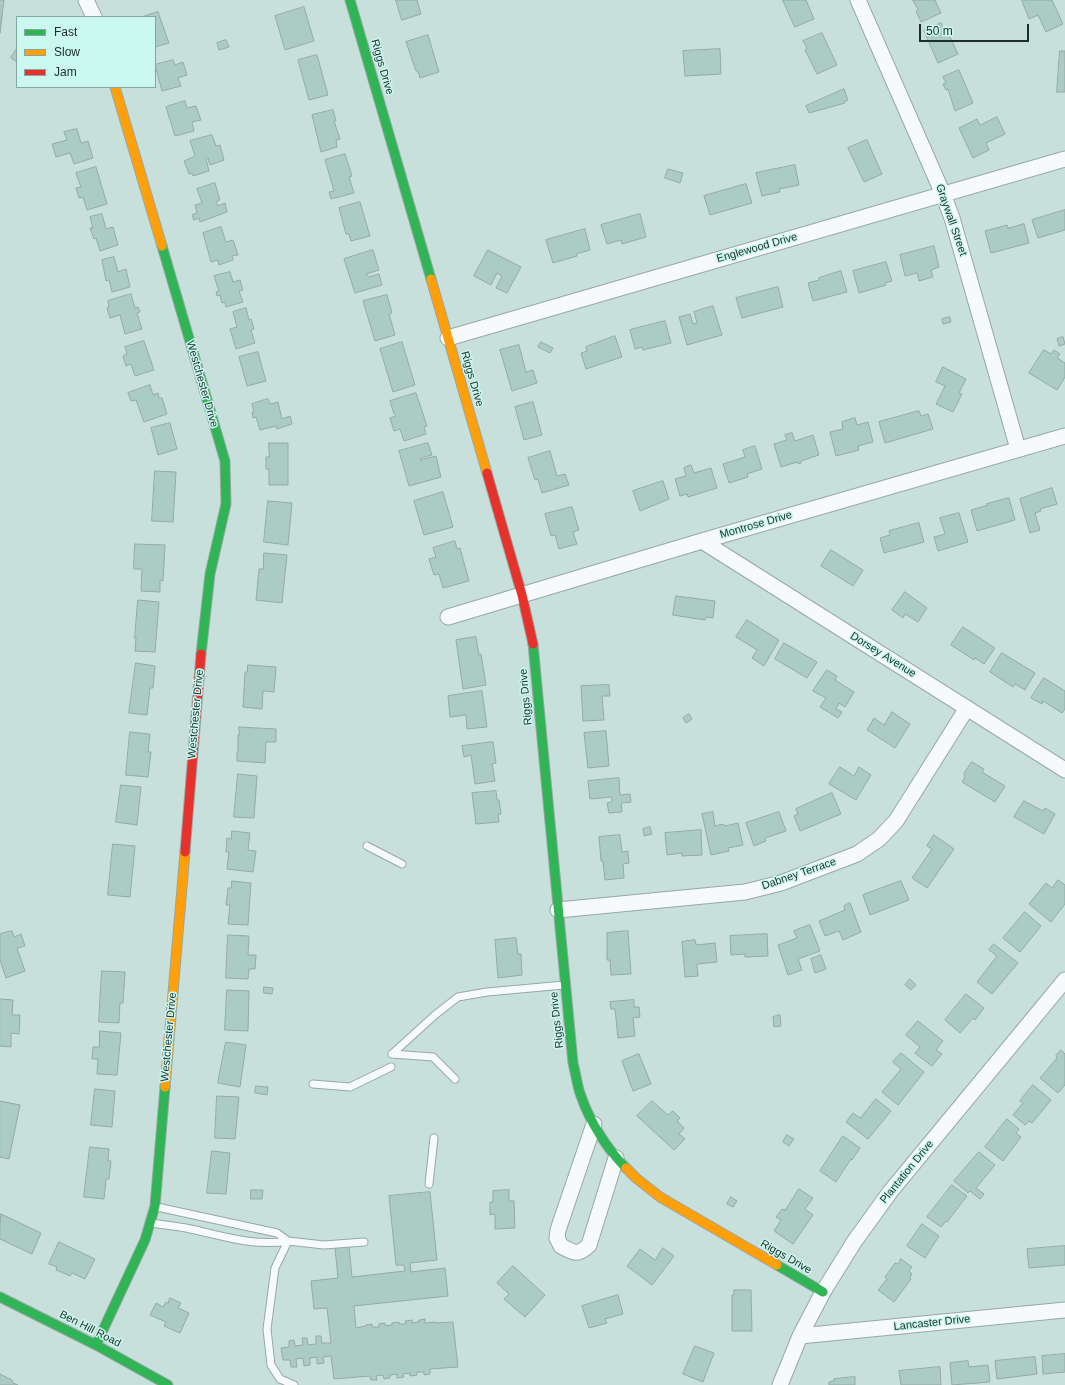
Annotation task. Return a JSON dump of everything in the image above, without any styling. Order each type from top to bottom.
[{"type":"street","points":[[86,0],[94,16]]},
{"type":"street","name":"Riggs Drive","points":[[350,0],[522,595],[532,637],[573,1063],[581,1096],[594,1124],[616,1158],[636,1178],[660,1197],[823,1292]]},
{"type":"street","name":"Graywall Street","points":[[858,0],[943,194],[952,218],[1018,449]]},
{"type":"street","name":"Westchester Drive","points":[[96,1345],[145,1240],[155,1206],[204,623],[210,574],[226,504],[225,461],[115,88]]},
{"type":"street","points":[[1017,173],[1065,155]]},
{"type":"street","name":"Englewood Drive","points":[[448,338],[1065,159]]},
{"type":"street","name":"Montrose Drive","points":[[448,616],[1065,436]]},
{"type":"street","name":"Dorsey Avenue","points":[[702,541],[1065,770]]},
{"type":"street","name":"Dabney Terrace","points":[[558,910],[745,892],[781,883],[857,854],[879,839],[896,821],[967,708]]},
{"type":"street","name":"Plantation Drive","points":[[780,1385],[800,1336],[823,1292],[854,1242],[890,1192],[1065,980]]},
{"type":"street","points":[[594,1124],[558,1230],[558,1238],[561,1246],[574,1253],[583,1251],[589,1245],[616,1158]]},
{"type":"street","name":"Ben Hill Road","points":[[0,1297],[96,1345],[168,1385]]},
{"type":"street","name":"Lancaster Drive","points":[[800,1336],[1065,1310]]},
{"type":"lane","points":[[367,846],[402,864]]},
{"type":"lane","points":[[455,1079],[433,1057],[392,1054],[458,996],[565,985]]},
{"type":"lane","points":[[313,1084],[350,1087],[391,1067]]},
{"type":"lane","points":[[429,1184],[434,1138]]},
{"type":"lane","points":[[155,1206],[167,1210],[271,1231],[277,1233],[288,1241]]},
{"type":"lane","points":[[150,1222],[258,1243],[288,1241],[324,1245],[364,1242]]},
{"type":"lane","points":[[288,1241],[275,1268],[267,1329],[271,1365],[280,1379],[294,1385]]},
{"type":"building","points":[[0,0],[4,0],[0,33]]},
{"type":"building","points":[[396,0],[417,0],[421,14],[402,20]]},
{"type":"building","points":[[783,0],[806,0],[814,19],[795,27]]},
{"type":"building","points":[[913,0],[935,0],[941,13],[921,22],[916,11],[918,10]]},
{"type":"building","points":[[1052,0],[1063,24],[1046,32],[1038,15],[1029,19],[1022,1]]},
{"type":"building","points":[[304,7],[314,41],[285,50],[275,16]]},
{"type":"building","points":[[158,12],[169,43],[156,47],[156,16],[145,16]]},
{"type":"building","points":[[941,23],[944,29],[946,28],[958,54],[938,63],[924,31]]},
{"type":"building","points":[[822,33],[837,65],[817,74],[805,50],[807,48],[803,41]]},
{"type":"building","points":[[428,35],[439,72],[420,78],[406,42]]},
{"type":"building","points":[[226,40],[229,47],[219,50],[217,43]]},
{"type":"building","points":[[720,49],[721,74],[685,76],[683,51]]},
{"type":"building","points":[[16,50],[16,61],[11,58]]},
{"type":"building","points":[[1060,51],[1065,51],[1065,92],[1057,92]]},
{"type":"building","points":[[317,55],[328,95],[309,100],[298,60]]},
{"type":"building","points":[[173,60],[175,65],[183,62],[187,75],[178,78],[181,86],[162,91],[156,65]]},
{"type":"building","points":[[959,70],[973,103],[955,111],[948,89],[946,90],[943,84],[946,83],[943,77]]},
{"type":"building","points":[[844,89],[848,100],[844,102],[845,103],[809,113],[806,106]]},
{"type":"building","points":[[185,101],[187,108],[196,106],[201,120],[192,122],[194,131],[175,136],[166,107]]},
{"type":"building","points":[[333,110],[336,121],[334,121],[340,139],[336,140],[337,147],[321,152],[312,115]]},
{"type":"building","points":[[997,117],[1005,134],[986,143],[989,150],[973,158],[959,128],[977,119],[980,125]]},
{"type":"building","points":[[77,129],[81,143],[88,141],[93,158],[74,164],[70,153],[56,157],[52,144],[67,140],[64,132]]},
{"type":"building","points":[[212,135],[216,146],[220,145],[224,160],[210,165],[208,158],[206,159],[209,171],[193,176],[192,173],[189,174],[184,161],[195,156],[190,141]]},
{"type":"building","points":[[867,140],[882,174],[864,182],[848,148]]},
{"type":"building","points":[[345,154],[352,176],[349,177],[354,193],[331,199],[329,192],[334,191],[325,160]]},
{"type":"building","points":[[795,165],[799,185],[779,189],[780,192],[762,196],[756,173]]},
{"type":"building","points":[[96,167],[107,204],[87,210],[83,197],[79,198],[76,188],[81,187],[76,173]]},
{"type":"building","points":[[668,169],[683,173],[680,183],[665,178]]},
{"type":"building","points":[[215,183],[220,200],[216,202],[218,206],[225,203],[227,212],[200,222],[199,218],[194,220],[192,215],[197,213],[195,205],[202,203],[197,189]]},
{"type":"building","points":[[746,184],[752,203],[710,215],[704,196]]},
{"type":"building","points":[[360,202],[370,236],[351,241],[349,234],[346,234],[339,208]]},
{"type":"building","points":[[1065,210],[1065,230],[1038,238],[1032,220]]},
{"type":"building","points":[[102,214],[106,229],[113,227],[118,245],[100,251],[96,238],[94,239],[90,228],[93,228],[90,217]]},
{"type":"building","points":[[640,214],[646,237],[622,244],[621,240],[607,244],[601,225]]},
{"type":"building","points":[[1024,224],[1029,243],[991,253],[985,231],[1007,225],[1008,228]]},
{"type":"building","points":[[221,227],[226,242],[233,240],[238,255],[232,256],[233,260],[219,265],[218,260],[211,262],[203,233]]},
{"type":"building","points":[[585,229],[590,250],[576,254],[577,256],[553,263],[546,240]]},
{"type":"building","points":[[934,246],[939,267],[931,270],[933,277],[919,281],[917,273],[905,276],[900,255]]},
{"type":"building","points":[[373,250],[379,270],[366,274],[369,277],[379,274],[382,285],[355,293],[344,259]]},
{"type":"building","points":[[488,250],[521,267],[507,293],[496,288],[502,276],[497,273],[491,285],[474,276]]},
{"type":"building","points":[[114,257],[118,272],[126,269],[130,287],[112,292],[109,280],[106,281],[102,260]]},
{"type":"building","points":[[886,262],[892,281],[885,283],[886,285],[859,293],[853,271]]},
{"type":"building","points":[[841,271],[847,292],[813,301],[808,283]]},
{"type":"building","points":[[230,272],[233,282],[240,280],[243,290],[239,291],[243,302],[226,307],[225,302],[222,303],[220,295],[217,296],[216,292],[219,291],[214,276]]},
{"type":"building","points":[[778,287],[783,307],[742,318],[736,298]]},
{"type":"building","points":[[131,294],[135,308],[138,307],[140,312],[137,313],[142,329],[125,334],[120,315],[110,318],[107,308],[109,307],[108,301]]},
{"type":"building","points":[[387,295],[392,313],[389,314],[395,335],[375,341],[363,301]]},
{"type":"building","points":[[713,306],[722,335],[687,345],[679,317],[690,314],[693,324],[697,323],[694,312]]},
{"type":"building","points":[[246,308],[249,320],[251,319],[254,329],[251,330],[255,343],[236,349],[230,329],[237,327],[233,312]]},
{"type":"building","points":[[950,317],[951,322],[943,324],[942,319]]},
{"type":"building","points":[[665,321],[671,343],[643,350],[642,347],[635,349],[630,330]]},
{"type":"building","points":[[615,336],[622,357],[586,369],[581,353],[587,351],[586,347]]},
{"type":"building","points":[[1063,337],[1065,344],[1059,346],[1057,339]]},
{"type":"building","points":[[144,341],[154,370],[135,376],[131,364],[126,366],[123,356],[127,354],[125,347]]},
{"type":"building","points":[[402,342],[415,385],[393,392],[380,349]]},
{"type":"building","points":[[541,342],[553,348],[550,353],[538,347]]},
{"type":"building","points":[[519,345],[526,372],[533,370],[537,383],[512,391],[500,350]]},
{"type":"building","points":[[1044,350],[1051,354],[1054,350],[1060,354],[1057,358],[1065,363],[1065,377],[1057,390],[1029,373]]},
{"type":"building","points":[[258,352],[266,381],[247,386],[239,357]]},
{"type":"building","points":[[943,367],[966,379],[959,393],[962,394],[953,412],[936,404],[945,386],[936,382]]},
{"type":"building","points":[[150,385],[153,395],[158,393],[159,398],[162,398],[167,414],[144,422],[136,400],[131,401],[128,393]]},
{"type":"building","points":[[416,393],[427,426],[424,427],[426,434],[404,441],[400,429],[394,431],[390,418],[396,416],[390,401]]},
{"type":"building","points":[[268,399],[270,404],[278,402],[282,419],[290,416],[292,424],[277,429],[276,426],[260,430],[256,417],[253,418],[252,412],[254,412],[252,404]]},
{"type":"building","points":[[533,402],[542,435],[524,440],[515,407]]},
{"type":"building","points":[[919,411],[921,416],[928,414],[933,429],[885,443],[879,422]]},
{"type":"building","points":[[855,418],[857,425],[868,422],[873,442],[858,446],[859,450],[836,456],[830,432],[843,429],[842,422]]},
{"type":"building","points":[[170,423],[177,449],[158,455],[151,428]]},
{"type":"building","points":[[792,433],[795,441],[813,435],[819,455],[801,461],[801,463],[798,464],[797,462],[781,467],[774,444],[787,440],[785,435]]},
{"type":"building","points":[[269,443],[288,443],[288,485],[269,485],[269,469],[266,469],[266,457],[269,457]]},
{"type":"building","points":[[428,443],[432,455],[421,458],[420,460],[436,456],[441,477],[409,486],[399,451]]},
{"type":"building","points":[[755,446],[762,469],[747,474],[748,477],[729,483],[723,464],[745,457],[743,450]]},
{"type":"building","points":[[550,451],[557,476],[565,474],[569,485],[542,493],[538,479],[535,480],[528,458]]},
{"type":"building","points":[[691,465],[694,473],[711,468],[717,488],[688,497],[687,494],[680,496],[675,479],[686,476],[684,468]]},
{"type":"building","points":[[155,471],[176,472],[173,522],[152,521]]},
{"type":"building","points":[[663,481],[669,499],[640,511],[633,491]]},
{"type":"building","points":[[1052,488],[1057,504],[1040,509],[1041,511],[1035,513],[1040,530],[1030,533],[1020,499]]},
{"type":"building","points":[[443,492],[453,527],[424,535],[414,501]]},
{"type":"building","points":[[1009,498],[1015,520],[977,531],[971,510]]},
{"type":"building","points":[[268,501],[292,503],[288,545],[264,542]]},
{"type":"building","points":[[572,507],[579,530],[573,532],[577,544],[559,549],[555,535],[551,536],[545,514]]},
{"type":"building","points":[[959,513],[968,542],[938,551],[934,537],[945,534],[940,518]]},
{"type":"building","points":[[919,523],[924,542],[884,553],[880,538],[890,535],[889,531]]},
{"type":"building","points":[[455,541],[457,549],[460,548],[469,581],[443,588],[439,574],[434,575],[429,559],[436,557],[433,548]]},
{"type":"building","points":[[135,544],[165,545],[163,581],[160,580],[160,592],[141,591],[142,569],[134,569]]},
{"type":"building","points":[[831,550],[863,570],[853,586],[821,566]]},
{"type":"building","points":[[264,553],[287,555],[282,603],[256,600],[259,569],[263,569]]},
{"type":"building","points":[[905,592],[927,608],[918,622],[905,614],[903,618],[892,610]]},
{"type":"building","points":[[676,596],[715,601],[713,618],[706,617],[705,620],[673,615]]},
{"type":"building","points":[[138,600],[159,602],[155,652],[135,651]]},
{"type":"building","points":[[747,620],[779,640],[764,666],[752,658],[757,650],[736,637]]},
{"type":"building","points":[[963,627],[995,648],[984,664],[975,658],[974,660],[951,645]]},
{"type":"building","points":[[476,637],[479,655],[481,654],[486,685],[463,689],[456,640]]},
{"type":"building","points":[[784,643],[817,662],[807,678],[775,659]]},
{"type":"building","points":[[1002,653],[1035,673],[1025,690],[1015,684],[1013,687],[990,672]]},
{"type":"building","points":[[136,663],[155,666],[153,688],[150,688],[147,715],[129,713]]},
{"type":"building","points":[[248,665],[276,667],[274,692],[263,691],[262,709],[243,707],[245,672],[247,672]]},
{"type":"building","points":[[827,670],[837,676],[835,680],[854,692],[845,707],[839,703],[836,709],[842,712],[838,718],[820,707],[826,698],[813,691]]},
{"type":"building","points":[[1044,678],[1065,691],[1065,709],[1062,713],[1043,701],[1042,704],[1031,698]]},
{"type":"building","points":[[609,685],[610,696],[602,696],[604,720],[583,721],[581,686]]},
{"type":"building","points":[[482,691],[487,727],[467,729],[466,715],[450,717],[448,696]]},
{"type":"building","points":[[892,712],[910,724],[895,748],[867,730],[874,718],[884,725]]},
{"type":"building","points":[[689,714],[692,719],[686,723],[683,718]]},
{"type":"building","points":[[239,727],[276,729],[276,742],[266,742],[265,763],[237,761]]},
{"type":"building","points":[[606,731],[609,766],[588,768],[584,733]]},
{"type":"building","points":[[130,732],[150,734],[148,752],[151,752],[148,777],[126,775]]},
{"type":"building","points":[[493,742],[496,763],[492,764],[495,781],[475,784],[471,755],[464,757],[462,746]]},
{"type":"building","points":[[972,762],[984,769],[982,772],[1005,786],[995,802],[962,782],[965,777],[964,774]]},
{"type":"building","points":[[840,767],[854,776],[859,767],[871,775],[856,800],[829,784]]},
{"type":"building","points":[[238,774],[257,776],[254,818],[234,817]]},
{"type":"building","points":[[619,778],[620,795],[630,794],[631,802],[621,803],[622,812],[609,813],[607,803],[612,802],[612,797],[590,799],[588,781]]},
{"type":"building","points":[[121,785],[141,787],[137,825],[116,822]]},
{"type":"building","points":[[496,791],[501,814],[498,815],[499,822],[476,824],[472,793]]},
{"type":"building","points":[[832,793],[841,814],[800,831],[794,816],[798,814],[796,809]]},
{"type":"building","points":[[1024,801],[1043,811],[1045,808],[1055,814],[1044,834],[1014,817]]},
{"type":"building","points":[[713,812],[715,826],[723,824],[725,826],[738,823],[743,845],[728,848],[729,851],[711,855],[702,814]]},
{"type":"building","points":[[779,812],[786,831],[765,838],[766,841],[754,846],[746,823]]},
{"type":"building","points":[[650,827],[652,834],[644,836],[643,829]]},
{"type":"building","points":[[701,830],[702,855],[682,856],[682,853],[667,855],[665,833]]},
{"type":"building","points":[[232,831],[250,833],[248,850],[256,851],[253,872],[227,869],[229,852],[226,852],[227,838],[231,839]]},
{"type":"building","points":[[620,835],[622,852],[628,851],[629,863],[623,864],[624,878],[605,880],[603,861],[601,861],[599,837]]},
{"type":"building","points":[[934,835],[954,849],[927,888],[912,878],[932,849],[927,846]]},
{"type":"building","points":[[113,844],[135,846],[130,897],[108,895]]},
{"type":"building","points":[[1058,880],[1065,885],[1065,904],[1051,922],[1029,904],[1046,883],[1052,888]]},
{"type":"building","points":[[232,881],[251,883],[248,925],[228,924],[230,905],[226,905],[228,888],[231,888]]},
{"type":"building","points":[[901,881],[909,900],[870,915],[863,895]]},
{"type":"building","points":[[850,903],[861,932],[843,940],[839,931],[825,936],[819,921],[845,910],[844,906]]},
{"type":"building","points":[[1025,912],[1041,926],[1020,952],[1003,938]]},
{"type":"building","points":[[810,925],[820,951],[798,959],[802,970],[788,975],[778,945],[797,938],[794,931]]},
{"type":"building","points":[[12,931],[14,937],[21,934],[25,946],[17,948],[25,971],[6,978],[0,960],[0,934]]},
{"type":"building","points":[[628,931],[631,974],[611,975],[610,960],[607,960],[607,933]]},
{"type":"building","points":[[767,934],[768,956],[745,957],[745,954],[731,955],[730,936]]},
{"type":"building","points":[[228,935],[249,936],[248,955],[256,955],[255,969],[249,969],[248,979],[226,978]]},
{"type":"building","points":[[516,938],[518,954],[521,954],[522,975],[498,978],[495,940]]},
{"type":"building","points":[[695,940],[696,945],[715,943],[717,962],[697,964],[698,976],[685,977],[682,942]]},
{"type":"building","points":[[994,944],[1018,963],[992,994],[977,982],[997,956],[989,950]]},
{"type":"building","points":[[821,955],[826,969],[815,973],[811,959]]},
{"type":"building","points":[[102,971],[125,972],[123,1003],[120,1003],[119,1023],[99,1022]]},
{"type":"building","points":[[910,979],[916,985],[911,990],[905,985]]},
{"type":"building","points":[[264,987],[273,988],[272,994],[264,993]]},
{"type":"building","points":[[227,990],[249,991],[248,1031],[225,1030]]},
{"type":"building","points":[[966,994],[984,1008],[975,1020],[973,1018],[960,1033],[945,1020]]},
{"type":"building","points":[[0,999],[13,1000],[12,1015],[20,1015],[19,1034],[11,1033],[11,1047],[0,1046]]},
{"type":"building","points":[[634,1000],[634,1007],[639,1007],[640,1017],[633,1018],[635,1036],[618,1038],[615,1009],[611,1009],[610,1002]]},
{"type":"building","points":[[780,1015],[781,1026],[774,1027],[773,1017]]},
{"type":"building","points":[[918,1021],[943,1041],[936,1050],[942,1054],[932,1066],[915,1053],[920,1047],[906,1035]]},
{"type":"building","points":[[100,1031],[121,1033],[117,1075],[97,1074],[98,1059],[92,1059],[93,1047],[99,1047]]},
{"type":"building","points":[[226,1042],[246,1045],[240,1087],[218,1083]]},
{"type":"building","points":[[1061,1050],[1065,1054],[1065,1085],[1058,1093],[1040,1078],[1057,1058],[1056,1056]]},
{"type":"building","points":[[901,1053],[924,1072],[898,1105],[882,1092],[901,1069],[893,1062]]},
{"type":"building","points":[[639,1054],[651,1084],[633,1091],[622,1061]]},
{"type":"building","points":[[1033,1085],[1051,1100],[1032,1123],[1029,1121],[1025,1125],[1013,1115],[1023,1103],[1020,1101]]},
{"type":"building","points":[[256,1086],[268,1087],[267,1095],[255,1093]]},
{"type":"building","points":[[95,1089],[115,1091],[112,1127],[91,1125]]},
{"type":"building","points":[[217,1096],[239,1097],[235,1139],[215,1138]]},
{"type":"building","points":[[876,1099],[891,1111],[868,1139],[846,1122],[853,1113],[860,1118]]},
{"type":"building","points":[[0,1101],[20,1105],[9,1159],[0,1157]]},
{"type":"building","points":[[652,1101],[668,1115],[673,1111],[680,1118],[677,1121],[684,1128],[679,1134],[685,1139],[674,1150],[637,1116]]},
{"type":"building","points":[[1007,1119],[1019,1129],[1016,1133],[1021,1137],[1003,1161],[985,1147]]},
{"type":"building","points":[[787,1135],[794,1139],[789,1146],[783,1142]]},
{"type":"building","points":[[843,1136],[860,1148],[836,1182],[820,1171]]},
{"type":"building","points":[[90,1147],[109,1149],[108,1161],[111,1161],[109,1179],[106,1179],[104,1199],[84,1197]]},
{"type":"building","points":[[212,1151],[230,1153],[226,1194],[207,1193]]},
{"type":"building","points":[[979,1152],[995,1165],[976,1188],[984,1194],[980,1199],[970,1191],[968,1193],[954,1181]]},
{"type":"building","points":[[952,1185],[967,1196],[947,1222],[946,1221],[941,1227],[927,1217]]},
{"type":"building","points":[[799,1189],[813,1198],[805,1209],[813,1215],[793,1244],[774,1231],[781,1220],[776,1217],[782,1209],[785,1210]]},
{"type":"building","points":[[251,1190],[263,1190],[262,1199],[251,1199]]},
{"type":"building","points":[[509,1190],[509,1201],[514,1201],[515,1228],[495,1229],[495,1214],[490,1215],[490,1202],[493,1202],[493,1191]]},
{"type":"building","points":[[430,1192],[437,1260],[410,1263],[411,1272],[445,1268],[448,1296],[354,1306],[356,1328],[372,1324],[372,1327],[379,1327],[379,1324],[385,1323],[385,1326],[399,1322],[399,1324],[406,1324],[405,1321],[412,1320],[412,1323],[425,1319],[425,1323],[453,1322],[458,1367],[430,1369],[430,1374],[424,1375],[424,1372],[417,1372],[417,1375],[410,1376],[410,1373],[403,1374],[404,1377],[397,1378],[397,1374],[390,1375],[390,1378],[384,1379],[383,1375],[376,1376],[377,1380],[371,1380],[370,1376],[334,1379],[331,1356],[323,1357],[324,1363],[317,1364],[317,1357],[310,1358],[310,1365],[304,1366],[303,1358],[296,1359],[297,1367],[291,1367],[290,1360],[283,1360],[281,1348],[289,1347],[289,1341],[294,1340],[295,1346],[303,1345],[302,1338],[307,1338],[308,1345],[316,1344],[316,1336],[321,1336],[322,1343],[331,1343],[327,1308],[314,1309],[311,1281],[338,1278],[335,1248],[349,1246],[352,1277],[405,1271],[404,1265],[396,1265],[389,1196]]},
{"type":"building","points":[[731,1197],[737,1201],[733,1207],[727,1204]]},
{"type":"building","points":[[1,1214],[41,1233],[32,1254],[0,1239]]},
{"type":"building","points":[[922,1224],[939,1236],[925,1258],[907,1246]]},
{"type":"building","points":[[59,1242],[95,1259],[85,1279],[72,1273],[70,1276],[56,1270],[57,1267],[49,1264]]},
{"type":"building","points":[[1065,1246],[1065,1265],[1029,1268],[1027,1249]]},
{"type":"building","points":[[663,1248],[674,1256],[652,1285],[627,1266],[640,1249],[655,1260]]},
{"type":"building","points":[[901,1259],[912,1267],[909,1271],[912,1274],[910,1277],[911,1279],[894,1302],[878,1290],[887,1279],[885,1277],[895,1263],[898,1264]]},
{"type":"building","points":[[513,1266],[545,1295],[525,1317],[504,1299],[509,1294],[497,1283]]},
{"type":"building","points":[[734,1290],[751,1290],[752,1331],[732,1331],[732,1295],[734,1295]]},
{"type":"building","points":[[618,1295],[623,1314],[605,1319],[607,1323],[589,1328],[582,1306]]},
{"type":"building","points":[[170,1298],[181,1303],[178,1308],[189,1313],[180,1333],[164,1326],[166,1322],[150,1315],[156,1303],[163,1307],[166,1302],[168,1303]]},
{"type":"building","points":[[695,1346],[714,1353],[703,1382],[683,1374]]},
{"type":"building","points":[[1065,1354],[1065,1372],[1043,1374],[1042,1356]]},
{"type":"building","points":[[1035,1357],[1037,1374],[997,1379],[995,1361]]},
{"type":"building","points":[[968,1361],[969,1367],[988,1365],[990,1382],[952,1385],[950,1363]]},
{"type":"building","points":[[940,1367],[941,1385],[901,1385],[899,1371]]},
{"type":"building","points":[[0,1374],[12,1380],[13,1383],[18,1385],[0,1385]]},
{"type":"building","points":[[855,1377],[855,1385],[829,1385],[829,1382],[834,1381],[834,1379]]},
{"type":"traffic: fast","points":[[350,0],[431,279]]},
{"type":"traffic: fast","points":[[162,246],[225,461],[226,504],[210,574],[201,654]]},
{"type":"traffic: fast","points":[[533,644],[573,1063],[580,1092],[589,1116],[606,1144],[626,1168]]},
{"type":"traffic: fast","points":[[96,1345],[145,1240],[155,1206],[165,1087]]},
{"type":"traffic: fast","points":[[777,1265],[823,1292]]},
{"type":"traffic: fast","points":[[0,1297],[96,1345],[168,1385]]},
{"type":"traffic: slow","points":[[115,88],[162,246]]},
{"type":"traffic: slow","points":[[431,279],[487,473]]},
{"type":"traffic: slow","points":[[165,1087],[185,852]]},
{"type":"traffic: slow","points":[[626,1168],[660,1197],[777,1265]]},
{"type":"traffic: jam","points":[[487,473],[522,595],[533,644]]},
{"type":"traffic: jam","points":[[185,852],[201,654]]}]
